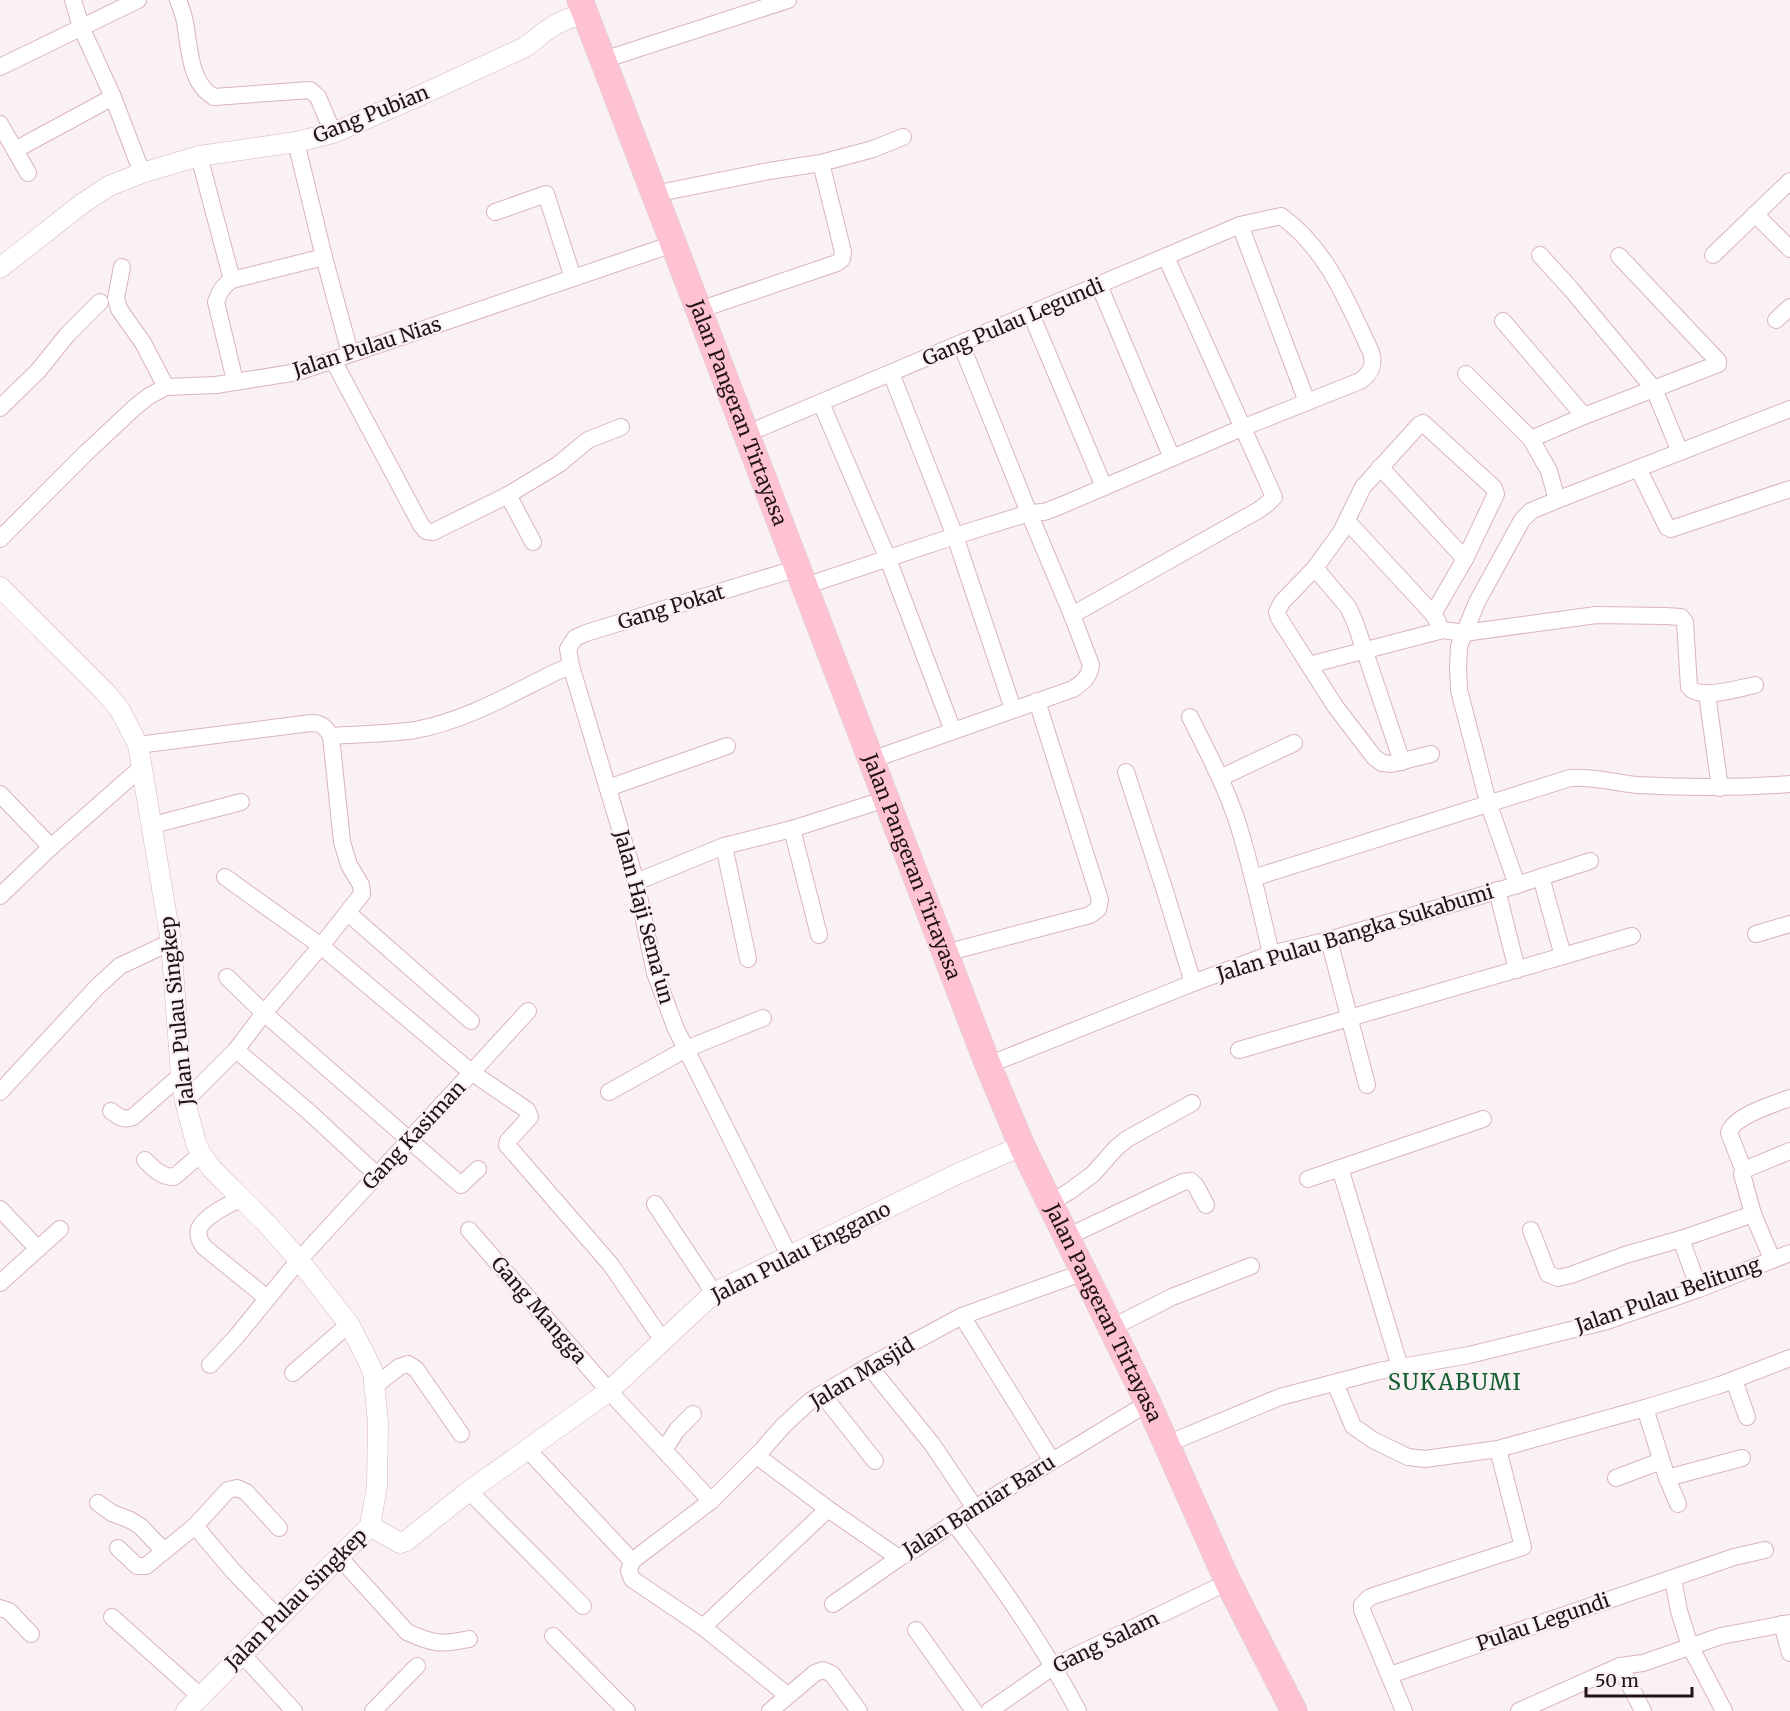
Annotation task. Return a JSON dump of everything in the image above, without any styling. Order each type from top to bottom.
[{"type":"main road","name":"Jalan Pangeran Tirtayasa","points":[[582,6],[988,1065],[1022,1146],[1149,1403],[1228,1582],[1294,1711]]},
{"type":"street","points":[[73,0],[81,27],[113,98],[142,174]]},
{"type":"street","points":[[0,67],[138,0]]},
{"type":"street","points":[[178,0],[185,20],[194,70],[206,92],[214,97],[310,90],[318,97],[333,133]]},
{"type":"street","points":[[603,60],[789,0]]},
{"type":"street","name":"Gang Pubian","points":[[0,268],[83,203],[109,186],[200,156],[296,142],[333,133],[533,43],[551,27],[582,6]]},
{"type":"street","points":[[15,150],[113,98]]},
{"type":"street","points":[[0,124],[28,173]]},
{"type":"street","points":[[654,194],[821,163],[873,149],[903,137]]},
{"type":"street","points":[[296,142],[350,353]]},
{"type":"street","points":[[200,156],[232,280]]},
{"type":"street","points":[[699,310],[837,263],[842,259],[843,252],[821,163]]},
{"type":"street","points":[[1713,255],[1790,181]]},
{"type":"street","points":[[495,212],[546,194],[573,278]]},
{"type":"street","points":[[1755,214],[1790,249]]},
{"type":"street","name":"Gang Pulau Legundi","points":[[746,434],[1240,225],[1281,216]]},
{"type":"street","name":"Gang Pokat","points":[[571,666],[568,649],[575,638],[801,577],[888,559],[1029,513],[1044,512],[1360,381],[1368,375],[1374,360],[1346,297],[1331,271],[1300,232],[1281,216]]},
{"type":"street","points":[[1240,225],[1307,402]]},
{"type":"street","name":"Jalan Pulau Nias","points":[[0,539],[135,407],[166,387],[216,385],[298,372],[674,244]]},
{"type":"street","points":[[1540,255],[1654,389],[1680,452]]},
{"type":"street","points":[[1531,439],[1717,365],[1718,361],[1619,256]]},
{"type":"street","points":[[235,381],[216,302],[224,285],[232,280],[324,257]]},
{"type":"street","points":[[1072,615],[1257,511],[1274,497],[1166,257]]},
{"type":"street","points":[[122,267],[116,298],[119,309],[143,343],[166,387]]},
{"type":"street","points":[[1099,285],[1172,458]]},
{"type":"street","points":[[0,408],[38,371],[67,335],[100,302]]},
{"type":"street","points":[[1776,320],[1790,307]]},
{"type":"street","points":[[1031,314],[1104,487]]},
{"type":"street","points":[[1503,321],[1584,416]]},
{"type":"street","points":[[871,760],[1073,689],[1084,682],[1090,674],[1091,665],[1072,615],[961,344]]},
{"type":"street","points":[[333,360],[426,531],[433,532],[508,495],[559,464],[588,440],[621,427]]},
{"type":"street","points":[[891,373],[955,536],[1013,709]]},
{"type":"street","points":[[1466,374],[1531,439],[1549,471],[1557,500]]},
{"type":"street","points":[[821,403],[888,559],[953,731]]},
{"type":"street","points":[[1517,885],[1488,802],[1459,690],[1458,668],[1459,646],[1477,602],[1522,520],[1531,511],[1557,500],[1790,409]]},
{"type":"street","points":[[1431,754],[1391,764],[1382,763],[1374,757],[1335,706],[1277,612],[1282,602],[1315,568],[1341,532],[1363,487],[1419,425],[1424,423],[1494,488],[1496,496],[1465,559],[1433,614]]},
{"type":"street","points":[[1380,467],[1465,559]]},
{"type":"street","points":[[1638,468],[1670,529],[1790,489]]},
{"type":"street","points":[[508,495],[533,542]]},
{"type":"street","points":[[1347,521],[1433,614],[1443,630]]},
{"type":"street","points":[[1315,568],[1348,608],[1355,622],[1401,762]]},
{"type":"street","name":"Jalan Pulau Singkep","points":[[0,586],[105,692],[120,710],[138,745],[171,942],[176,1020],[185,1101],[201,1154],[212,1169],[300,1260],[349,1324],[373,1372],[378,1422],[377,1486],[370,1526],[186,1711]]},
{"type":"street","points":[[1310,665],[1443,630],[1464,633],[1596,615],[1677,616],[1685,622],[1689,687],[1693,692],[1707,694],[1755,685]]},
{"type":"street","points":[[331,736],[414,730],[437,724],[467,715],[571,666]]},
{"type":"street","name":"Jalan Haji Sema'un","points":[[571,666],[636,882],[656,973],[675,1029],[789,1255]]},
{"type":"street","points":[[1707,694],[1720,788]]},
{"type":"street","points":[[945,953],[1090,915],[1098,909],[1101,900],[1037,701]]},
{"type":"street","points":[[1190,717],[1220,778],[1237,821],[1271,954]]},
{"type":"street","points":[[138,745],[319,723],[331,736],[342,842],[349,865],[361,885],[362,894],[348,913],[236,1050],[185,1101]]},
{"type":"street","points":[[1220,778],[1294,743]]},
{"type":"street","points":[[608,788],[727,746]]},
{"type":"street","points":[[0,896],[142,767]]},
{"type":"street","points":[[1126,772],[1193,983]]},
{"type":"street","points":[[1253,878],[1570,778],[1586,777],[1628,784],[1676,787],[1745,788],[1790,784]]},
{"type":"street","points":[[0,794],[51,848]]},
{"type":"street","points":[[636,882],[724,846],[792,829],[886,799]]},
{"type":"street","points":[[153,825],[241,802]]},
{"type":"street","points":[[792,829],[819,935]]},
{"type":"street","points":[[724,846],[748,959]]},
{"type":"street","name":"Jalan Pulau Bangka Sukabumi","points":[[988,1065],[1271,954],[1329,940],[1517,885],[1590,861]]},
{"type":"street","points":[[225,877],[321,946],[471,1072],[527,1110],[530,1117],[507,1144],[611,1265],[663,1341]]},
{"type":"street","points":[[1541,877],[1563,956]]},
{"type":"street","points":[[1497,890],[1517,969]]},
{"type":"street","points":[[348,913],[471,1021]]},
{"type":"street","points":[[1756,934],[1790,924]]},
{"type":"street","points":[[1239,1050],[1632,936]]},
{"type":"street","points":[[1329,940],[1368,1084]]},
{"type":"street","points":[[0,1092],[97,987],[120,966],[171,942]]},
{"type":"street","points":[[227,977],[264,1013],[461,1185],[478,1169]]},
{"type":"street","name":"Gang Kasiman","points":[[210,1365],[300,1260],[528,1011]]},
{"type":"street","points":[[609,1092],[686,1049],[763,1018]]},
{"type":"street","points":[[236,1050],[308,1111],[377,1175]]},
{"type":"street","points":[[111,1111],[122,1119],[133,1117],[181,1075]]},
{"type":"street","points":[[1772,1259],[1754,1214],[1742,1176],[1744,1172],[1729,1133],[1741,1118],[1790,1098]]},
{"type":"street","points":[[1050,1203],[1093,1174],[1127,1139],[1192,1103]]},
{"type":"street","points":[[1308,1179],[1483,1119]]},
{"type":"street","name":"Jalan Pulau Enggano","points":[[370,1526],[400,1543],[406,1541],[469,1491],[609,1391],[714,1293],[957,1174],[1022,1146]]},
{"type":"street","points":[[1744,1172],[1790,1151]]},
{"type":"street","points":[[145,1160],[159,1173],[167,1177],[174,1177],[201,1154]]},
{"type":"street","points":[[1340,1168],[1400,1367]]},
{"type":"street","points":[[1067,1237],[1183,1182],[1191,1181],[1196,1186],[1206,1205]]},
{"type":"street","points":[[242,1199],[222,1208],[202,1224],[198,1231],[199,1239],[204,1247],[267,1298]]},
{"type":"street","points":[[655,1204],[714,1293]]},
{"type":"street","points":[[0,1209],[38,1249]]},
{"type":"street","points":[[1531,1230],[1548,1274],[1558,1278],[1754,1214]]},
{"type":"street","points":[[0,1283],[60,1228]]},
{"type":"street","name":"Gang Mangga","points":[[469,1230],[609,1391],[711,1501]]},
{"type":"street","points":[[1681,1239],[1699,1289]]},
{"type":"street","name":"Jalan Pulau Belitung","points":[[1167,1444],[1280,1397],[1379,1371],[1469,1355],[1607,1321],[1699,1289],[1790,1253]]},
{"type":"street","points":[[1112,1328],[1172,1297],[1251,1266]]},
{"type":"street","name":"Jalan Masjid","points":[[632,1561],[711,1501],[810,1401],[962,1316],[1084,1272]]},
{"type":"street","points":[[962,1316],[1052,1461]]},
{"type":"street","points":[[293,1373],[349,1324]]},
{"type":"street","points":[[1335,1383],[1353,1426],[1373,1440],[1408,1457],[1425,1459],[1497,1449],[1646,1408],[1734,1380],[1790,1358]]},
{"type":"street","points":[[375,1386],[399,1367],[408,1364],[416,1369],[461,1434]]},
{"type":"street","points":[[869,1366],[932,1444],[975,1508]]},
{"type":"street","points":[[1734,1380],[1747,1417]]},
{"type":"street","points":[[822,1394],[875,1461]]},
{"type":"street","name":"Jalan Bamiar Baru","points":[[757,1456],[899,1558],[975,1508],[1149,1403]]},
{"type":"street","points":[[1646,1408],[1666,1478],[1678,1504]]},
{"type":"street","points":[[664,1450],[677,1430],[693,1414]]},
{"type":"street","points":[[527,1449],[632,1561],[629,1571],[632,1579],[702,1627],[787,1695]]},
{"type":"street","points":[[1404,1711],[1362,1610],[1362,1605],[1370,1597],[1523,1547],[1497,1449]]},
{"type":"street","points":[[1666,1478],[1742,1458]]},
{"type":"street","points":[[1616,1478],[1661,1461]]},
{"type":"street","points":[[118,1548],[140,1567],[146,1566],[195,1526],[228,1490],[237,1488],[246,1492],[279,1528]]},
{"type":"street","points":[[469,1491],[583,1606]]},
{"type":"street","points":[[98,1503],[112,1513],[140,1526],[164,1551]]},
{"type":"street","points":[[702,1627],[828,1509]]},
{"type":"street","points":[[954,1523],[996,1578],[1054,1666],[1078,1711]]},
{"type":"street","points":[[195,1526],[233,1571],[278,1618]]},
{"type":"street","name":"Pulau Legundi","points":[[1390,1675],[1734,1557],[1765,1550]]},
{"type":"street","points":[[339,1557],[407,1632],[438,1644],[469,1639]]},
{"type":"street","points":[[833,1604],[899,1558]]},
{"type":"street","points":[[1673,1578],[1679,1611],[1690,1646],[1724,1711]]},
{"type":"street","name":"Gang Salam","points":[[989,1711],[1054,1666],[1228,1582]]},
{"type":"street","points":[[0,1608],[9,1611],[31,1634]]},
{"type":"street","points":[[112,1617],[200,1696]]},
{"type":"street","points":[[1519,1711],[1620,1666],[1643,1663],[1721,1636],[1786,1623],[1790,1653]]},
{"type":"street","points":[[916,1630],[974,1711]]},
{"type":"street","points":[[553,1636],[627,1711]]},
{"type":"street","points":[[242,1654],[294,1711]]},
{"type":"street","points":[[383,1708],[417,1666]]},
{"type":"street","points":[[1620,1666],[1643,1711]]},
{"type":"street","points":[[770,1711],[815,1673],[823,1671],[832,1674],[859,1711]]},
{"type":"district","name":"SUKABUMI","points":[[1455,1382]]}]
